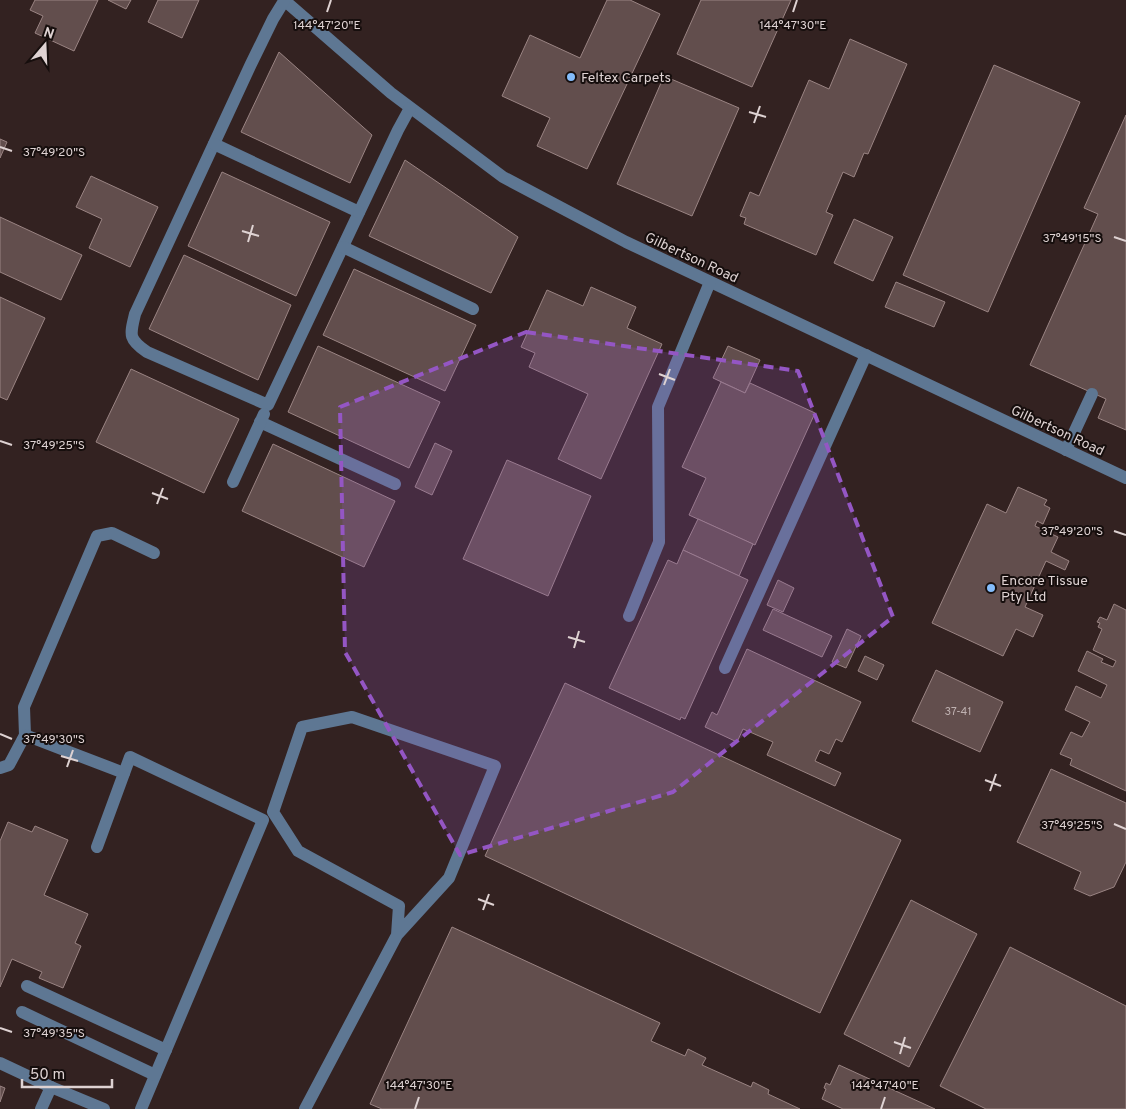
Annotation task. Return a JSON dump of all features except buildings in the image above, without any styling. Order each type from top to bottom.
[{"type":"street","name":"Gilbertson Road","points":[[284,0],[391,93],[502,177],[626,242],[1126,478]]},
{"type":"street","points":[[268,405],[147,352],[135,343],[131,331],[135,314],[251,64],[284,0]]},
{"type":"street","points":[[233,482],[359,212],[410,108]]},
{"type":"street","points":[[214,144],[359,212]]},
{"type":"street","points":[[343,247],[473,308]]},
{"type":"street","points":[[629,616],[659,542],[658,407],[710,282]]},
{"type":"street","points":[[726,668],[866,355]]},
{"type":"street","points":[[1066,450],[1092,394]]},
{"type":"street","points":[[260,422],[395,484]]},
{"type":"street","points":[[0,768],[9,765],[25,735],[24,707],[97,536],[112,533],[154,553]]},
{"type":"street","points":[[305,1109],[397,935],[449,878],[495,766],[352,717],[302,728],[273,812],[298,852],[399,906],[397,935]]},
{"type":"street","points":[[25,735],[124,773]]},
{"type":"street","points":[[96,847],[130,757],[263,820],[141,1109]]},
{"type":"street","points":[[27,986],[166,1050]]},
{"type":"street","points":[[22,1012],[155,1075]]},
{"type":"street","points":[[0,1063],[104,1109]]},
{"type":"street","points":[[41,1109],[51,1087]]},
{"type":"highlighted area","points":[[526,332],[798,371],[893,617],[673,792],[460,855],[345,652],[340,407]]},
{"type":"place","name":"Feltex Carpets","points":[[571,77]]},
{"type":"place","name":"Encore Tissue Pty Ltd","points":[[991,588]]}]
